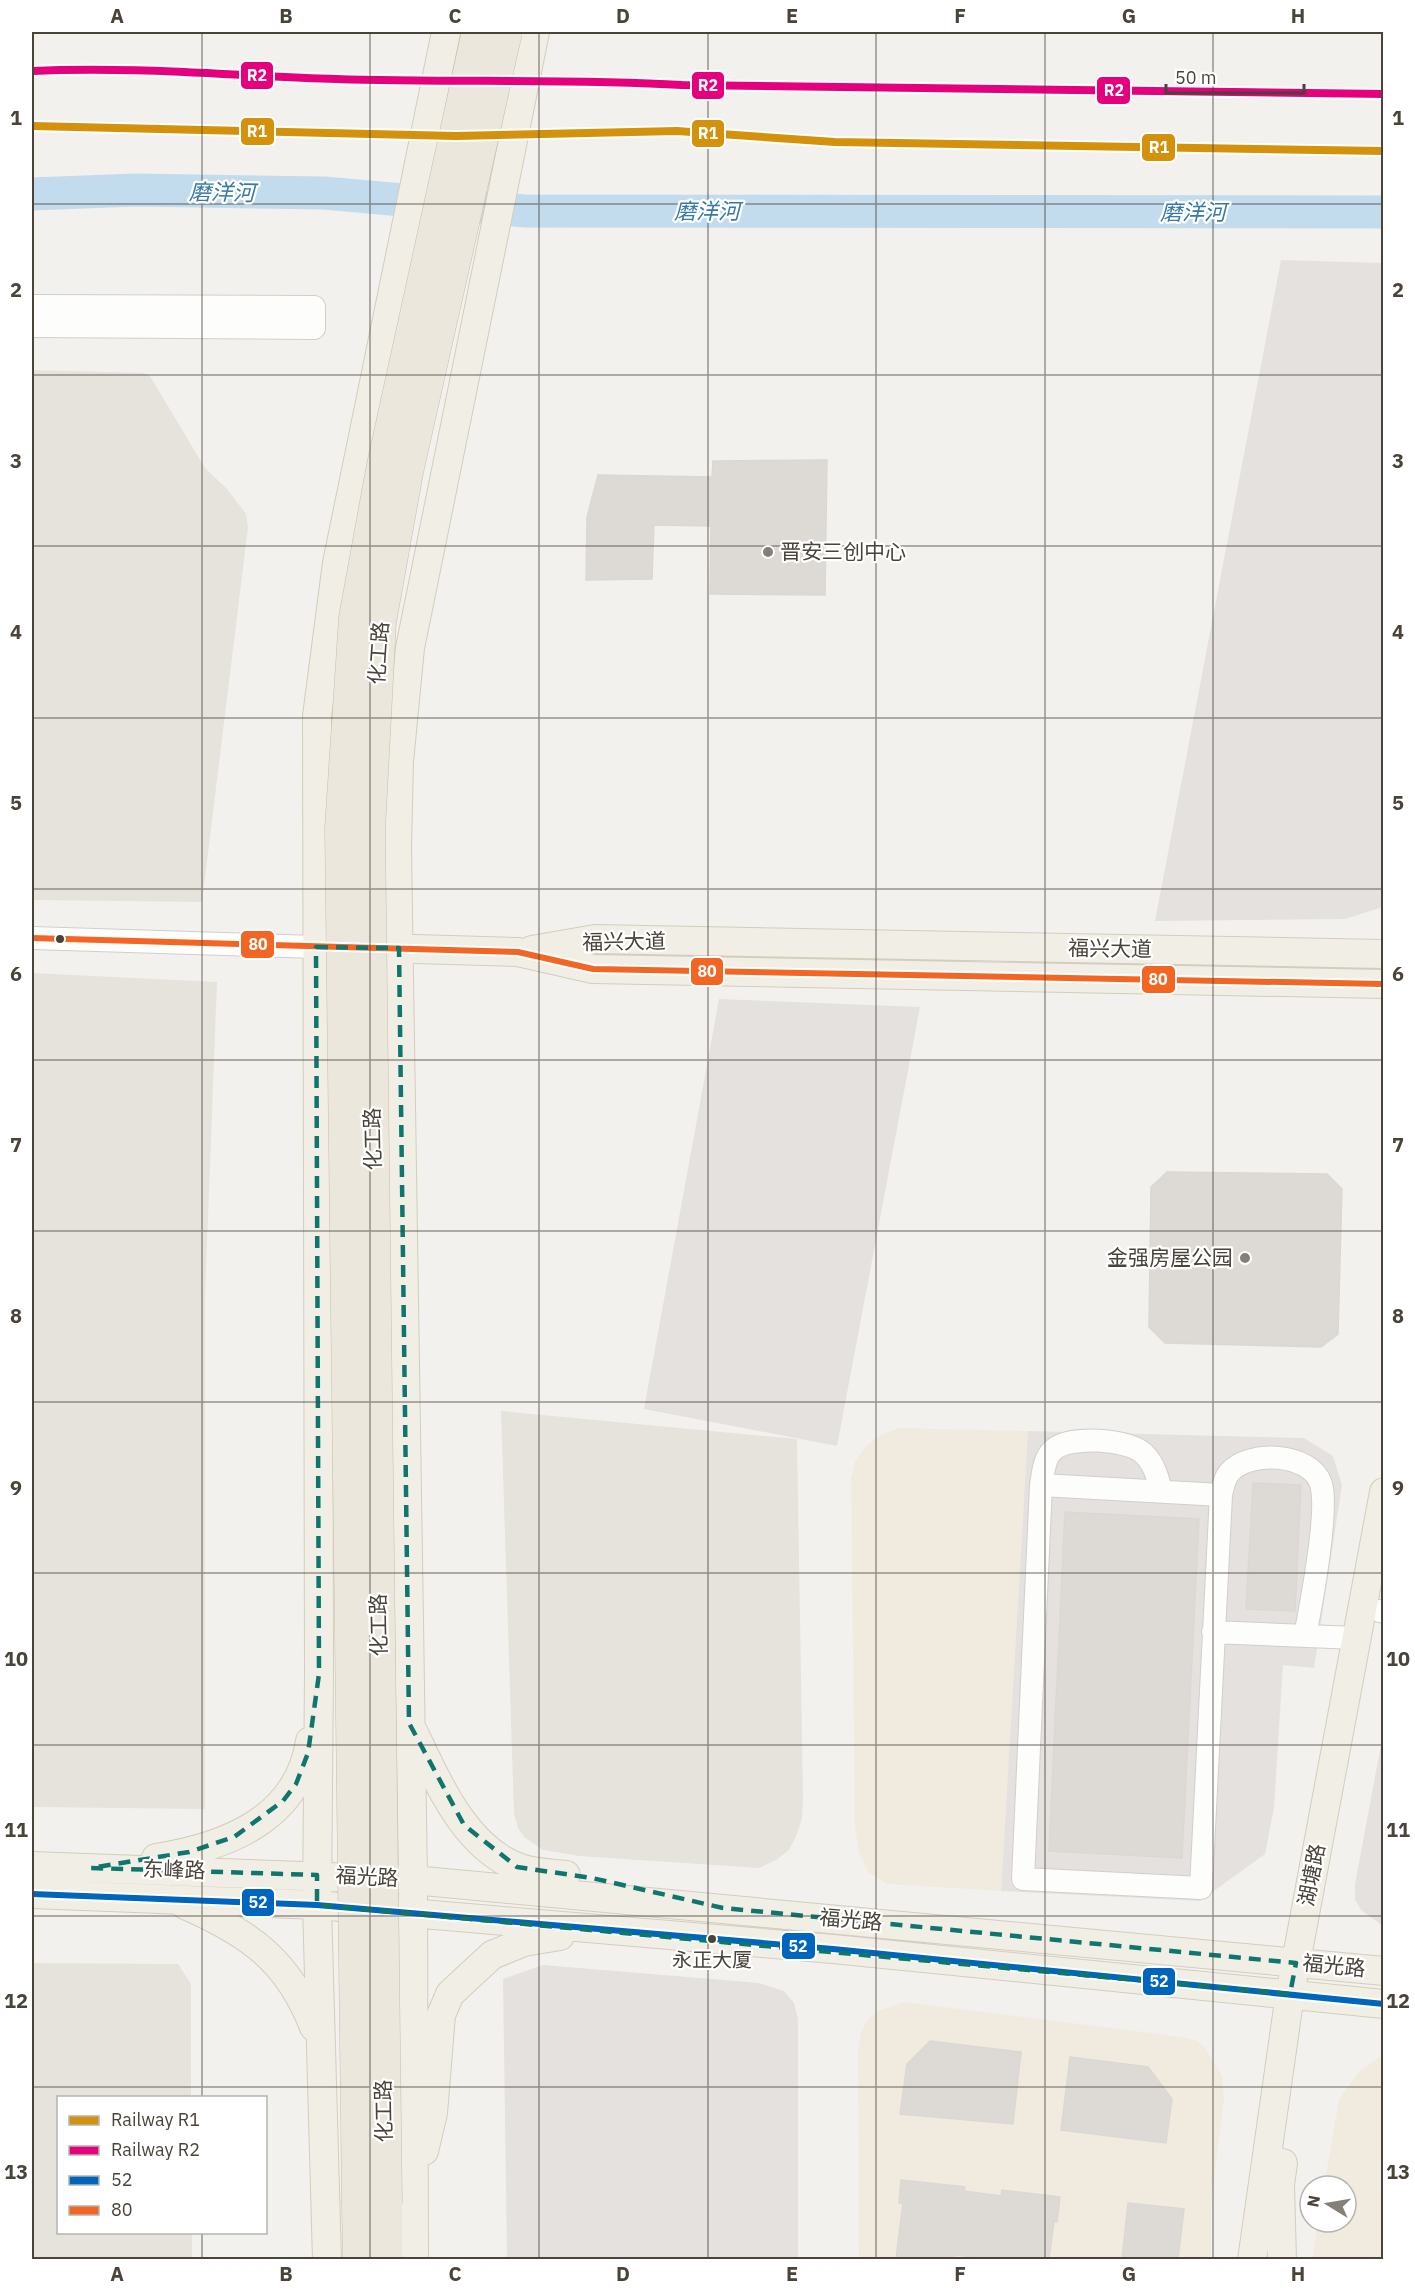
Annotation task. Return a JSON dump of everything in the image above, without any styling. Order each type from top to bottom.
[{"type":"highway","name":"化工路","points":[[359,2259],[386,2201],[342,817],[355,618],[382,470],[478,32]]},
{"type":"highway","name":"化工路","points":[[386,2259],[369,830],[380,622],[407,472],[506,32]]},
{"type":"main road","points":[[327,2259],[319,2042],[317,1905],[320,1674],[317,716],[337,563],[446,32]]},
{"type":"main road","points":[[414,2259],[386,2201],[413,1880],[397,847],[402,728],[410,648],[535,32]]},
{"type":"main road","name":"福兴大道","points":[[518,952],[595,939],[1383,954]]},
{"type":"main road","points":[[316,947],[518,952]]},
{"type":"main road","name":"福兴大道","points":[[518,952],[593,969],[1383,984]]},
{"type":"main road","name":"湖塘路","points":[[1306,1964],[1356,1638],[1383,1492]]},
{"type":"main road","name":"湖塘路","points":[[1252,2259],[1306,1964],[1382,1606]]},
{"type":"main road","points":[[91,1868],[189,1852],[234,1837],[266,1817],[296,1784],[303,1768],[308,1753],[320,1674]]},
{"type":"main road","points":[[409,1723],[453,1811],[478,1839],[511,1863],[533,1872],[591,1878],[723,1908]]},
{"type":"main road","name":"东峰路","points":[[32,1866],[317,1875]]},
{"type":"main road","name":"福光路","points":[[317,1875],[413,1880],[1383,1971]]},
{"type":"main road","name":"东峰路","points":[[32,1894],[317,1905]]},
{"type":"main road","points":[[172,1899],[221,1921],[271,1956],[291,1980],[304,2004],[319,2042]]},
{"type":"main road","name":"福光路","points":[[317,1905],[600,1929],[1383,2004]]},
{"type":"main road","points":[[386,2201],[433,2113],[441,2016],[450,1994],[473,1970],[507,1947],[600,1929]]},
{"type":"main road","name":"湖塘路","points":[[1282,2259],[1280,2185],[1300,1995]]},
{"type":"street","points":[[32,306],[314,307],[314,328],[32,326]]},
{"type":"street","points":[[32,938],[316,947]]},
{"type":"street","points":[[1161,1491],[1150,1461],[1142,1452],[1118,1443],[1077,1441],[1063,1444],[1053,1450],[1047,1460],[1041,1485],[1023,1879],[1201,1888],[1221,1494],[1229,1473],[1249,1462],[1262,1459],[1297,1461],[1314,1472],[1320,1482],[1322,1501],[1315,1585],[1305,1636]]},
{"type":"street","points":[[1041,1485],[1221,1494]]},
{"type":"street","points":[[1213,1632],[1356,1638]]},
{"type":"highlighted area","points":[[316,947],[399,948],[409,1723],[464,1825],[517,1867],[592,1878],[723,1908],[1296,1963],[1290,1994],[317,1905],[317,1875],[91,1868],[189,1852],[234,1837],[283,1801],[296,1784],[308,1753],[319,1674]]},
{"type":"shaded area","points":[[1281,260],[1383,263],[1383,907],[1345,919],[1155,921]]},
{"type":"shaded area","points":[[32,370],[143,373],[150,376],[205,468],[227,489],[246,514],[248,527],[202,902],[32,900]]},
{"type":"shaded area","points":[[32,973],[217,982],[205,1297],[205,1809],[32,1807]]},
{"type":"shaded area","points":[[719,999],[920,1007],[837,1446],[644,1409]]},
{"type":"shaded area","points":[[501,1411],[797,1439],[803,1798],[802,1818],[797,1834],[789,1850],[776,1860],[759,1868],[579,1856],[543,1850],[524,1837],[518,1828],[514,1814]]},
{"type":"shaded area","points":[[899,1428],[1028,1431],[1001,1891],[887,1884],[868,1872],[859,1853],[855,1826],[851,1478],[855,1462],[865,1447],[881,1435]]},
{"type":"shaded area","points":[[1028,1431],[1304,1438],[1333,1456],[1342,1485],[1314,1668],[1283,1665],[1274,1808],[1265,1854],[1200,1901],[1001,1891]]},
{"type":"shaded area","points":[[1383,1734],[1383,1926],[1361,1910],[1355,1899],[1355,1884]]},
{"type":"shaded area","points":[[32,1963],[178,1964],[191,1984],[191,2096],[57,2096],[57,2234],[192,2234],[192,2259],[32,2259]]},
{"type":"shaded area","points":[[543,1965],[759,1983],[784,1991],[794,2003],[798,2019],[798,2259],[507,2259],[503,1979]]},
{"type":"shaded area","points":[[904,2002],[1196,2040],[1205,2048],[1222,2076],[1224,2099],[1211,2203],[1211,2259],[859,2260],[858,2050],[861,2033],[868,2019],[880,2010]]},
{"type":"shaded area","points":[[1383,2055],[1383,2259],[1312,2259],[1316,2234],[1358,2234],[1358,2174],[1326,2174],[1339,2100],[1359,2071]]},
{"type":"building","name":"晋安三创中心","points":[[827,460],[825,595],[710,594],[711,526],[654,525],[652,579],[586,580],[587,517],[598,475],[712,477],[713,461]]},
{"type":"building","name":"金强房屋公园","points":[[1167,1172],[1327,1174],[1342,1189],[1338,1334],[1321,1347],[1165,1343],[1149,1327],[1151,1187]]},
{"type":"building","points":[[1253,1483],[1301,1485],[1295,1611],[1246,1609]]},
{"type":"building","points":[[1065,1512],[1199,1519],[1182,1858],[1049,1851]]},
{"type":"building","points":[[930,2041],[1021,2052],[1013,2124],[900,2114],[907,2064]]},
{"type":"building","points":[[1070,2057],[1148,2067],[1172,2099],[1166,2143],[1061,2130]]},
{"type":"building","points":[[901,2180],[965,2187],[964,2191],[1001,2196],[1002,2190],[1060,2197],[1049,2259],[991,2259],[955,2255],[954,2259],[896,2259],[903,2203],[899,2203]]},
{"type":"building","points":[[1128,2203],[1184,2209],[1178,2259],[1122,2259]]},
{"type":"waterway","name":"磨洋河","points":[[32,194],[136,190],[324,193],[525,211],[1384,212]]},
{"type":"rail line","name":"R2","points":[[32,71],[146,71],[379,80],[1384,94]]},
{"type":"rail line","name":"R1","points":[[32,126],[456,136],[677,131],[835,142],[1384,151]]},
{"type":"transit line","name":"80","points":[[32,938],[518,952],[593,969],[1384,984]]},
{"type":"transit line","name":"52","points":[[32,1894],[317,1905],[833,1949],[1384,2004]]},
{"type":"place","name":"晋安三创中心","points":[[768,552]]},
{"type":"place","name":"金强房屋公园","points":[[1245,1258]]},
{"type":"place","name":"永正大厦","points":[[712,1939]]}]
